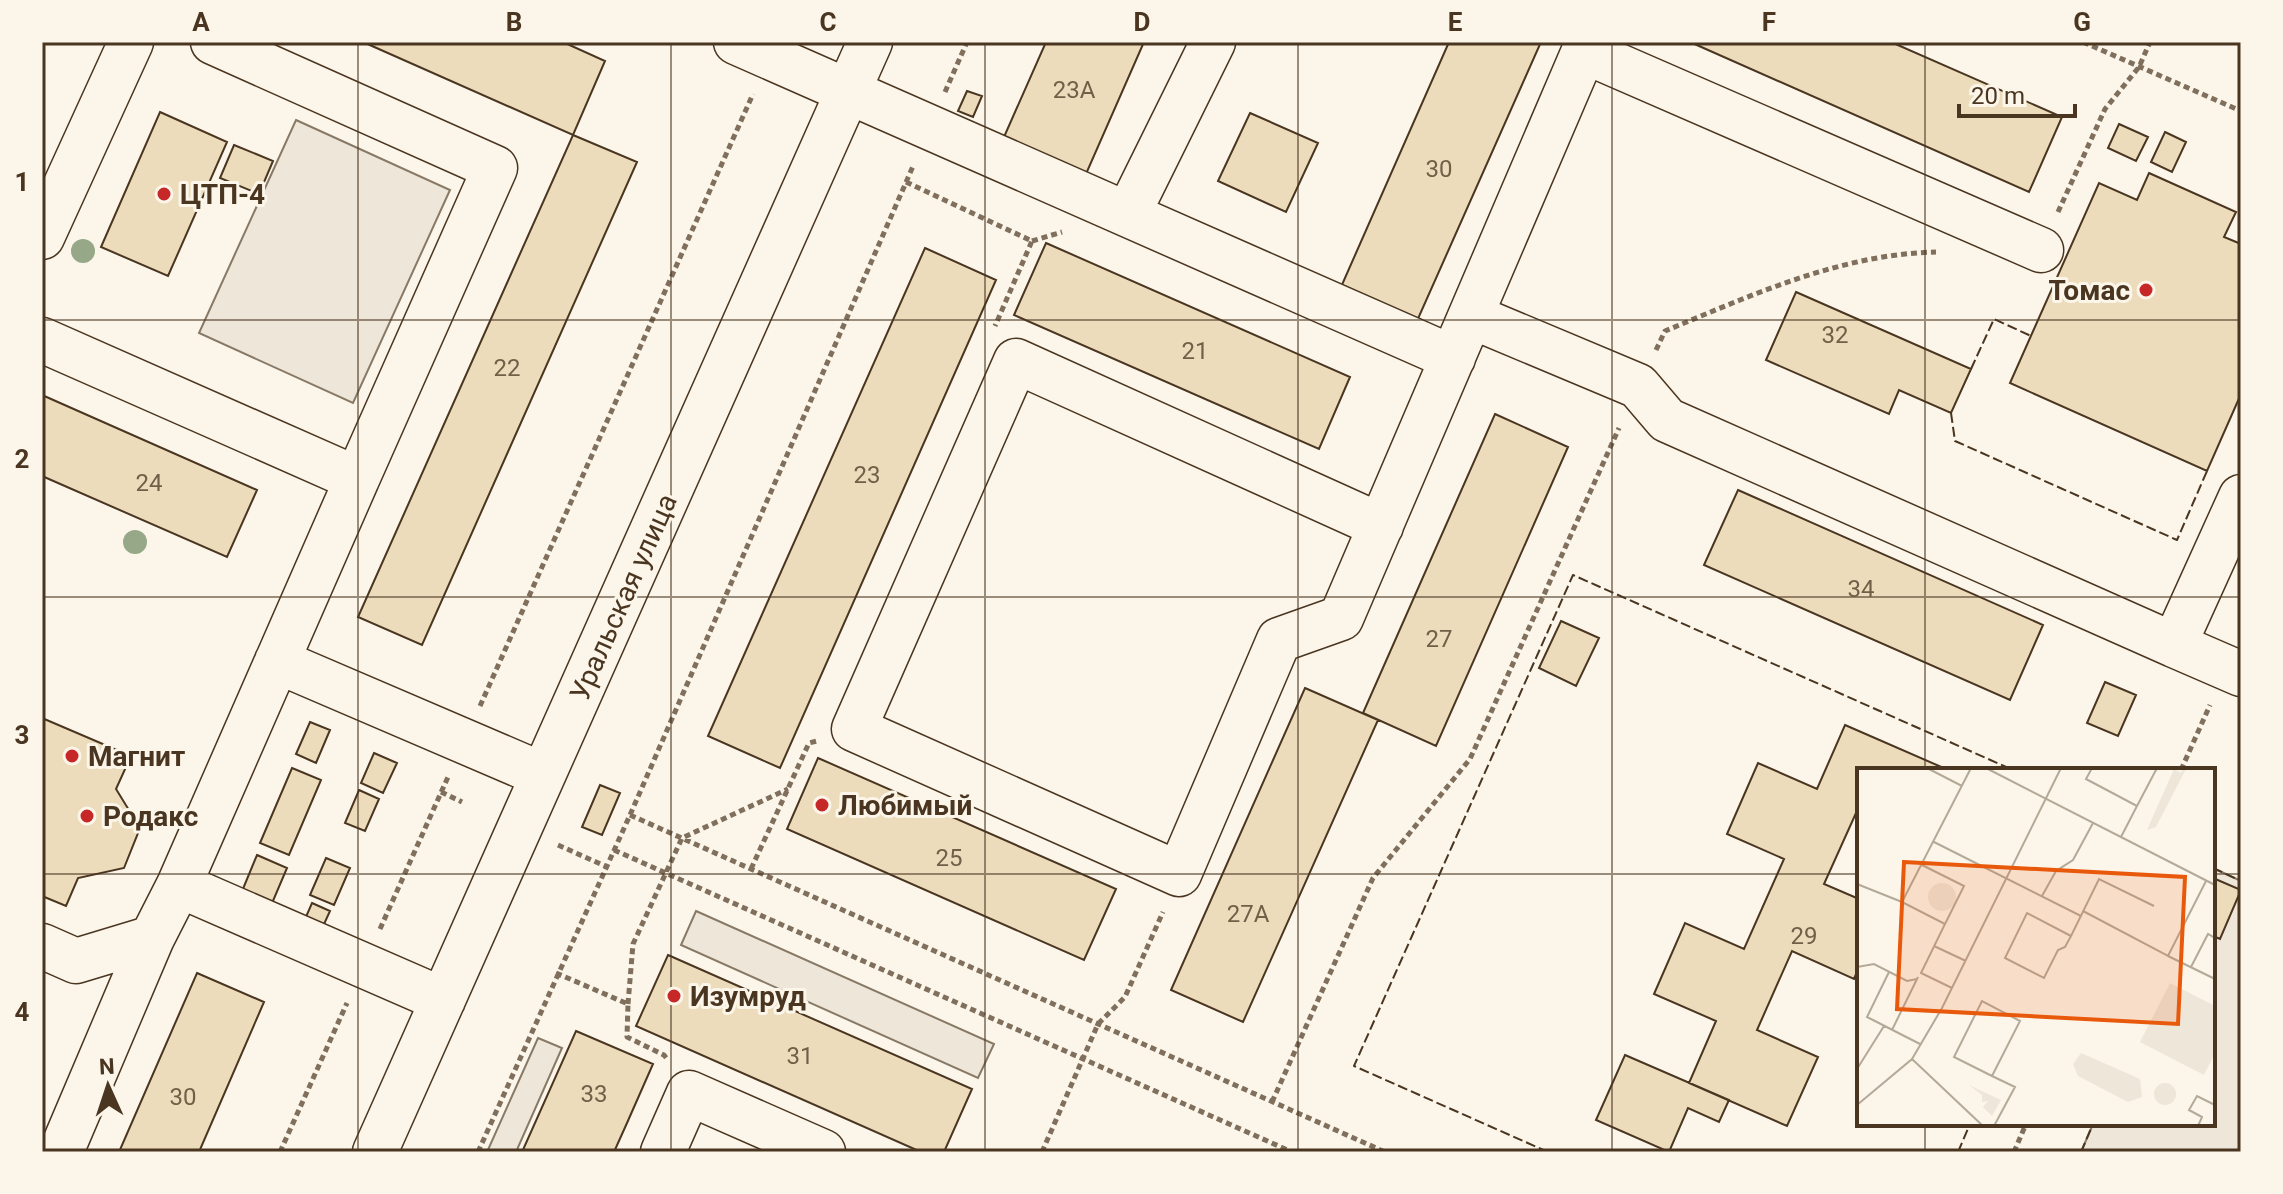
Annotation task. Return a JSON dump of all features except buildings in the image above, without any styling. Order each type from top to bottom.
[{"type":"street","points":[[42,237],[131,42]]},
{"type":"street","points":[[61,1152],[152,938],[179,885],[495,168],[213,42]]},
{"type":"street","name":"Уральская улица","points":[[375,1152],[870,42]]},
{"type":"street","points":[[1128,214],[1213,42]]},
{"type":"street","points":[[753,49],[1453,358]]},
{"type":"street","points":[[1381,526],[1016,361],[854,729],[1179,874],[1279,640],[1341,618],[1381,526],[1471,316],[1584,51],[2041,250]]},
{"type":"street","points":[[1471,316],[1638,386],[1667,420],[2241,674]]},
{"type":"street","points":[[42,340],[357,479]]},
{"type":"street","points":[[2174,645],[2241,497]]},
{"type":"street","points":[[277,661],[543,775]]},
{"type":"street","points":[[179,885],[443,1000]]},
{"type":"street","points":[[42,946],[76,961],[152,938]]},
{"type":"street","points":[[663,1152],[689,1093],[823,1152]]},
{"type":"path","points":[[478,1152],[556,973],[630,815],[967,42]]},
{"type":"path","points":[[2083,42],[2241,111]]},
{"type":"path","points":[[2041,250],[2105,109],[2139,67],[2150,42]]},
{"type":"path","points":[[280,1152],[464,741],[753,49]]},
{"type":"path","points":[[906,182],[1032,241],[994,325],[1016,361]]},
{"type":"path","points":[[1272,1102],[1373,878],[1470,759],[1665,331],[1790,279],[1903,253],[1949,252]]},
{"type":"path","points":[[751,869],[809,743],[854,729]]},
{"type":"path","points":[[689,1093],[664,1055],[627,1037],[633,944],[682,838],[788,789]]},
{"type":"path","points":[[441,792],[462,802]]},
{"type":"path","points":[[630,815],[1385,1152]]},
{"type":"path","points":[[550,841],[605,866]]},
{"type":"path","points":[[614,850],[1292,1152]]},
{"type":"path","points":[[1042,1152],[1098,1024],[1125,997],[1179,874]]},
{"type":"path","points":[[556,973],[628,1004]]},
{"type":"path","points":[[2014,1152],[2025,1126]]},
{"type":"shaded area","points":[[296,120],[450,190],[353,403],[199,333]]},
{"type":"shaded area","points":[[2215,869],[2241,881],[2241,1152],[2081,1152],[2092,1126],[2215,1126]]},
{"type":"shaded area","points":[[696,911],[994,1044],[978,1078],[681,945]]},
{"type":"shaded area","points":[[538,1038],[562,1048],[516,1152],[487,1152]]},
{"type":"fence","points":[[2236,42],[2241,44]]},
{"type":"fence","points":[[1971,369],[1994,319],[2031,336]]},
{"type":"fence","points":[[1951,413],[1955,441],[2177,540],[2207,471]]},
{"type":"fence","points":[[1548,1152],[1354,1066],[1573,575],[2008,768]]},
{"type":"fence","points":[[2215,869],[2241,881]]},
{"type":"fence","points":[[1958,1152],[1969,1126]]},
{"type":"fence","points":[[2081,1152],[2092,1126]]},
{"type":"place","name":"ЦТП-4","points":[[164,194]]},
{"type":"place","name":"Томас","points":[[2146,290]]},
{"type":"place","name":"Магнит","points":[[72,756]]},
{"type":"place","name":"Любимый","points":[[822,805]]},
{"type":"place","name":"Родакс","points":[[87,816]]},
{"type":"place","name":"Изумруд","points":[[674,996]]}]
